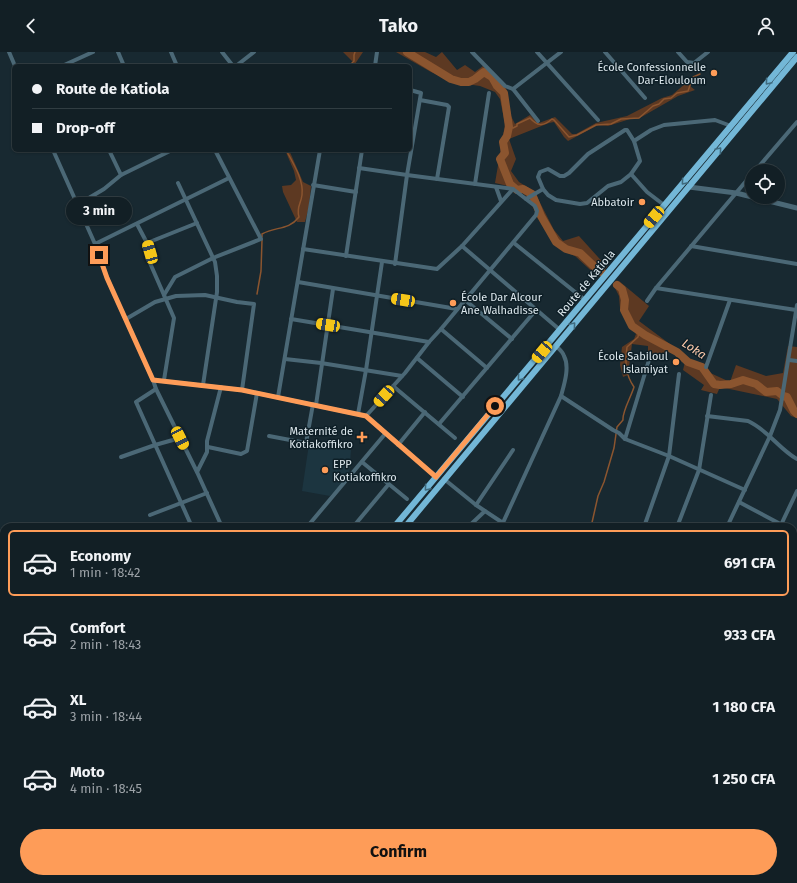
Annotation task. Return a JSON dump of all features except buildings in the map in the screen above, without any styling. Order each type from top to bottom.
[{"type":"highway","name":"Route de Katiola","points":[[397,523],[793,52]]},
{"type":"highway","name":"Route de Katiola","points":[[408,523],[797,57]]},
{"type":"street","points":[[9,52],[14,64]]},
{"type":"street","points":[[70,64],[94,52]]},
{"type":"street","points":[[118,52],[123,64]]},
{"type":"street","points":[[171,52],[176,64]]},
{"type":"street","points":[[222,52],[233,64]]},
{"type":"street","points":[[238,64],[254,52]]},
{"type":"street","points":[[375,64],[377,52]]},
{"type":"street","points":[[472,52],[505,86],[513,89],[538,121]]},
{"type":"street","points":[[537,52],[598,120]]},
{"type":"street","points":[[513,89],[561,52]]},
{"type":"street","points":[[605,52],[646,98]]},
{"type":"street","points":[[678,52],[687,62],[694,63],[708,52]]},
{"type":"street","points":[[412,90],[421,92],[412,147]]},
{"type":"street","points":[[474,184],[489,93]]},
{"type":"street","points":[[420,100],[447,105],[449,107],[437,179]]},
{"type":"street","points":[[634,141],[651,130],[664,125],[715,120],[731,126]]},
{"type":"street","points":[[761,164],[797,122]]},
{"type":"street","points":[[624,130],[629,132],[634,141],[640,161],[630,174],[621,182],[608,186],[587,203],[580,204],[556,200],[543,190],[538,177],[540,172],[548,169],[560,176],[564,176],[588,154],[624,130]]},
{"type":"street","points":[[54,152],[95,244],[107,278],[156,389],[220,523]]},
{"type":"street","points":[[110,152],[120,175]]},
{"type":"street","points":[[77,205],[104,189],[120,175],[163,152]]},
{"type":"street","points":[[165,297],[175,276],[213,258],[261,239],[216,152]]},
{"type":"street","points":[[278,397],[320,152]]},
{"type":"street","points":[[346,256],[362,152]]},
{"type":"street","points":[[395,264],[411,152]]},
{"type":"street","points":[[359,168],[407,176],[514,189],[535,206],[536,215],[466,300],[428,342],[402,376],[366,416]]},
{"type":"street","points":[[630,174],[647,192],[664,205]]},
{"type":"street","points":[[95,244],[229,178]]},
{"type":"street","points":[[647,300],[745,182]]},
{"type":"street","points":[[178,183],[213,258],[218,276],[203,385]]},
{"type":"street","points":[[313,185],[356,192]]},
{"type":"street","points":[[496,187],[501,201]]},
{"type":"street","points":[[689,187],[736,193],[797,208]]},
{"type":"street","points":[[303,249],[395,264],[437,269],[440,268],[462,246],[501,201],[514,189]]},
{"type":"street","points":[[526,199],[543,190]]},
{"type":"street","points":[[147,243],[197,223]]},
{"type":"street","points":[[137,224],[147,243],[150,252],[150,263],[174,318],[164,380]]},
{"type":"street","points":[[514,243],[585,300]]},
{"type":"street","points":[[462,246],[560,330]]},
{"type":"street","points":[[691,246],[797,264]]},
{"type":"street","points":[[358,414],[382,262]]},
{"type":"street","points":[[298,282],[457,309]]},
{"type":"street","points":[[656,288],[730,300],[797,307],[780,410],[770,436],[729,523]]},
{"type":"street","points":[[269,436],[306,443],[314,405],[333,289]]},
{"type":"street","points":[[126,319],[165,297],[205,295],[254,304],[242,390]]},
{"type":"street","points":[[466,300],[512,339]]},
{"type":"street","points":[[706,366],[730,300]]},
{"type":"street","points":[[439,424],[536,310]]},
{"type":"street","points":[[291,319],[428,342]]},
{"type":"street","points":[[441,329],[487,368]]},
{"type":"street","points":[[503,523],[561,396],[566,380],[565,356],[556,346]]},
{"type":"street","points":[[417,358],[463,397]]},
{"type":"street","points":[[285,359],[321,363],[402,376]]},
{"type":"street","points":[[625,438],[649,360]]},
{"type":"street","points":[[788,360],[797,361]]},
{"type":"street","points":[[645,523],[669,456],[679,374]]},
{"type":"street","points":[[153,380],[164,380],[242,390],[366,416],[436,477]]},
{"type":"street","points":[[393,386],[455,438]]},
{"type":"street","points":[[197,472],[208,447],[207,441],[221,387]]},
{"type":"street","points":[[156,389],[136,402],[190,523]]},
{"type":"street","points":[[208,447],[241,454],[247,451],[257,393]]},
{"type":"street","points":[[679,523],[699,470],[711,395]]},
{"type":"street","points":[[561,396],[625,438],[745,490]]},
{"type":"street","points":[[398,445],[425,412]]},
{"type":"street","points":[[707,416],[755,424],[770,436],[790,456],[797,459]]},
{"type":"street","points":[[310,523],[385,434]]},
{"type":"street","points":[[121,457],[180,438]]},
{"type":"street","points":[[476,506],[513,450]]},
{"type":"street","points":[[362,462],[388,485],[407,499]]},
{"type":"street","points":[[444,479],[476,506],[485,511],[500,523]]},
{"type":"street","points":[[356,523],[388,485]]},
{"type":"street","points":[[781,523],[797,491]]},
{"type":"street","points":[[150,515],[207,493]]},
{"type":"street","points":[[739,502],[775,523]]},
{"type":"street","points":[[472,523],[485,511]]},
{"type":"shaded area","points":[[343,52],[363,52],[355,64]]},
{"type":"shaded area","points":[[396,52],[425,52],[436,57],[442,52],[457,70],[465,65],[475,72],[483,66],[506,88],[511,116],[515,124],[530,115],[539,123],[555,117],[572,134],[576,134],[596,123],[627,116],[662,98],[672,95],[686,83],[695,90],[678,96],[638,119],[630,119],[608,126],[598,125],[568,141],[554,122],[509,139],[516,159],[511,171],[519,182],[534,191],[554,230],[563,241],[579,236],[607,267],[598,277],[575,256],[563,251],[549,236],[535,203],[516,188],[495,183],[505,124],[500,99],[495,92],[480,86],[452,82]]},
{"type":"shaded area","points":[[286,152],[290,152],[303,182],[311,186],[309,207],[305,222],[297,222],[283,192],[282,186],[291,185],[296,180]]},
{"type":"shaded area","points":[[619,281],[649,306],[639,321],[706,371],[730,382],[736,365],[766,376],[783,373],[788,346],[797,347],[797,418],[791,416],[777,399],[720,387],[717,394],[701,390],[704,385],[683,370],[685,362],[666,349],[663,360],[648,355],[648,346],[632,344],[628,375],[623,377],[620,365],[622,347],[634,339],[636,334],[620,308],[619,296],[614,286]]},
{"type":"shaded area","points":[[309,444],[351,450],[349,476],[330,496],[302,491]]},
{"type":"waterway","points":[[351,64],[354,61],[355,52]]},
{"type":"waterway","points":[[407,52],[451,79],[461,82],[469,82],[484,72],[492,77],[497,86],[504,93],[509,127],[507,136],[503,142],[505,153],[500,159],[510,184],[517,190],[523,189],[532,194],[541,216],[556,242],[566,249],[580,253],[603,273]]},
{"type":"waterway","points":[[509,127],[513,128],[517,126],[517,124],[530,118],[538,124],[546,123],[552,119],[569,137],[577,135],[596,125],[611,124],[621,119],[639,118],[664,99],[671,98],[677,93],[688,91],[693,77],[700,74]]},
{"type":"waterway","points":[[262,237],[262,234],[291,224],[299,217],[298,208],[302,195],[301,183],[287,152]]},
{"type":"waterway","points":[[257,294],[261,271],[262,240]]},
{"type":"waterway","name":"Loka","points":[[617,285],[622,289],[625,300],[624,310],[632,326],[645,335],[677,352],[688,362],[702,367],[714,384],[731,384],[743,380],[756,384],[766,392],[777,391],[783,396],[787,397],[797,414]]},
{"type":"waterway","points":[[592,523],[598,496],[604,482],[614,448],[617,427],[623,420],[625,409],[634,387],[627,373],[626,352],[627,347],[638,337],[639,330]]},
{"type":"place","name":"École Confessionnelle Dar-Elouloum","points":[[714,73]]},
{"type":"place","name":"Abbatoir","points":[[642,202]]},
{"type":"place","name":"École Dar Alcour Ane Walhadisse","points":[[453,303]]},
{"type":"place","name":"École Sabiloul Islamiyat","points":[[676,362]]},
{"type":"place","name":"Maternité de Kotiakoffikro","points":[[362,437]]},
{"type":"place","name":"EPP Kotiakoffikro","points":[[325,470]]},
{"type":"route","points":[[99,255],[107,278],[153,380],[164,380],[242,390],[366,416],[436,477],[495,406]]}]
